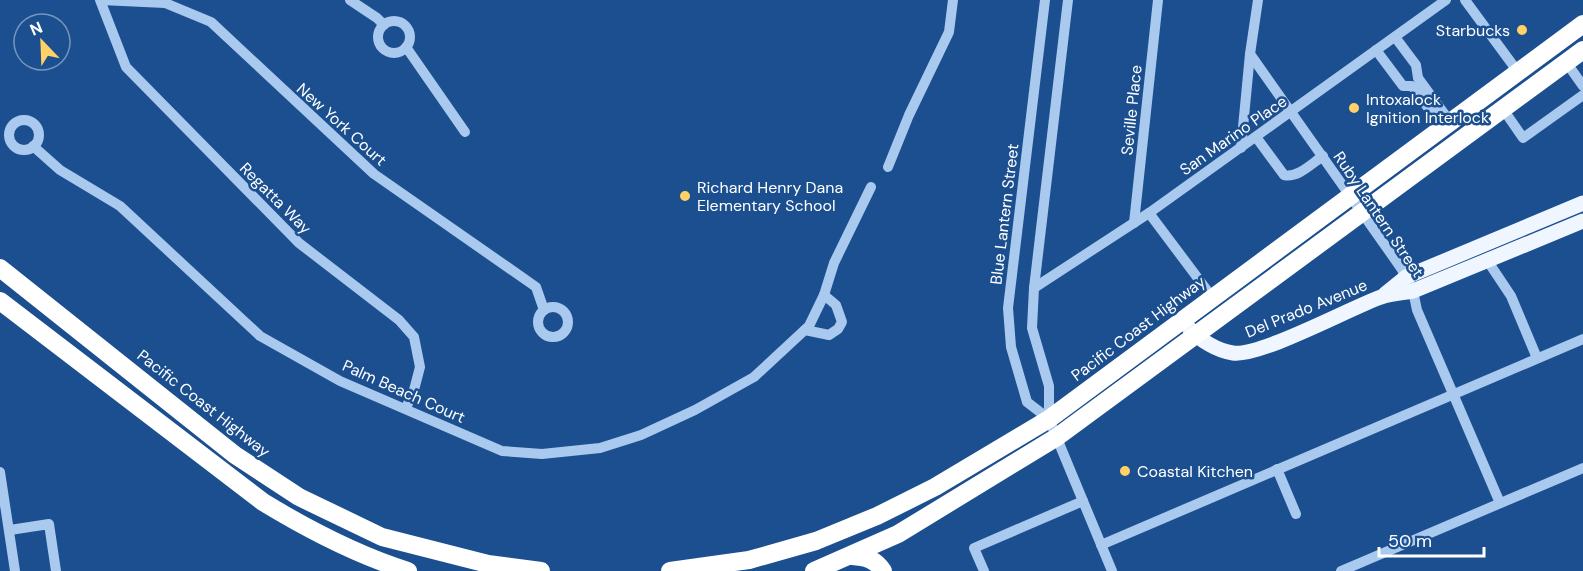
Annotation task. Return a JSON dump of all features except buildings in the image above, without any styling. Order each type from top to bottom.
[{"type":"highway","name":"Pacific Coast Highway","points":[[670,571],[749,560],[816,541],[877,516],[935,487],[1049,419],[1583,24]]},
{"type":"highway","points":[[814,571],[898,534],[1056,437],[1583,50]]},
{"type":"highway","name":"Pacific Coast Highway","points":[[0,268],[235,455],[299,497],[382,537],[488,564],[541,571]]},
{"type":"highway","points":[[0,301],[263,502],[295,522],[368,556],[408,571]]},
{"type":"highway","points":[[735,571],[802,553],[832,541],[877,516]]},
{"type":"highway","points":[[382,537],[434,558],[484,571]]},
{"type":"highway","points":[[852,556],[866,557],[876,562],[883,571]]},
{"type":"main road","name":"Del Prado Avenue","points":[[1182,319],[1195,335],[1213,346],[1234,354],[1262,348],[1383,296],[1583,203]]},
{"type":"main road","name":"Del Prado Avenue","points":[[1409,284],[1487,260],[1583,222]]},
{"type":"street","name":"New York Court","points":[[100,0],[165,3],[211,22],[374,174],[537,287],[544,310]]},
{"type":"street","name":"Regatta Way","points":[[100,0],[126,67],[299,243],[399,320],[414,337],[420,367],[414,390],[405,408]]},
{"type":"street","points":[[350,0],[384,25]]},
{"type":"street","points":[[888,167],[909,115],[949,32],[953,0]]},
{"type":"street","name":"Blue Lantern Street","points":[[1045,0],[1008,309],[1011,347],[1027,402],[1049,419]]},
{"type":"street","name":"Blue Lantern Street","points":[[1068,0],[1034,288],[1032,328],[1049,386],[1049,419],[1112,571]]},
{"type":"street","name":"Seville Place","points":[[1134,223],[1158,0]]},
{"type":"street","points":[[1241,148],[1258,0]]},
{"type":"street","name":"San Marino Place","points":[[1034,288],[1149,213],[1446,0]]},
{"type":"street","points":[[1465,0],[1518,72]]},
{"type":"street","points":[[395,21],[406,27],[410,39],[406,47],[399,52],[392,53],[382,47],[378,36],[384,25],[395,21]]},
{"type":"street","points":[[1395,37],[1416,65],[1418,78],[1447,126]]},
{"type":"street","points":[[406,47],[465,132]]},
{"type":"street","points":[[1376,50],[1403,86],[1412,86],[1447,126]]},
{"type":"street","name":"Ruby Lantern Street","points":[[1250,54],[1363,212],[1409,284],[1417,310],[1500,503]]},
{"type":"street","points":[[1566,62],[1583,86]]},
{"type":"street","points":[[1503,109],[1524,138],[1583,95]]},
{"type":"street","points":[[1256,137],[1284,175],[1291,176],[1300,172],[1323,156]]},
{"type":"street","name":"Palm Beach Court","points":[[33,146],[60,170],[120,206],[260,336],[340,381],[502,451],[542,454],[600,448],[640,435],[695,410],[754,377],[809,326],[824,295],[834,263],[868,192]]},
{"type":"street","points":[[1149,213],[1212,297]]},
{"type":"street","points":[[1487,260],[1511,296],[1537,358]]},
{"type":"street","points":[[805,330],[829,335],[838,329],[842,322],[836,305],[824,295]]},
{"type":"street","points":[[1101,545],[1583,339]]},
{"type":"street","points":[[1341,571],[1583,468]]},
{"type":"street","points":[[1277,469],[1296,514]]},
{"type":"street","points":[[0,472],[15,571]]},
{"type":"street","points":[[984,571],[974,548],[1083,501]]},
{"type":"street","points":[[10,530],[49,524],[56,571]]},
{"type":"place","name":"Starbucks","points":[[1522,30]]},
{"type":"place","name":"Intoxalock Ignition Interlock","points":[[1354,108]]},
{"type":"place","name":"Richard Henry Dana Elementary School","points":[[685,196]]},
{"type":"place","name":"Coastal Kitchen","points":[[1125,471]]}]
